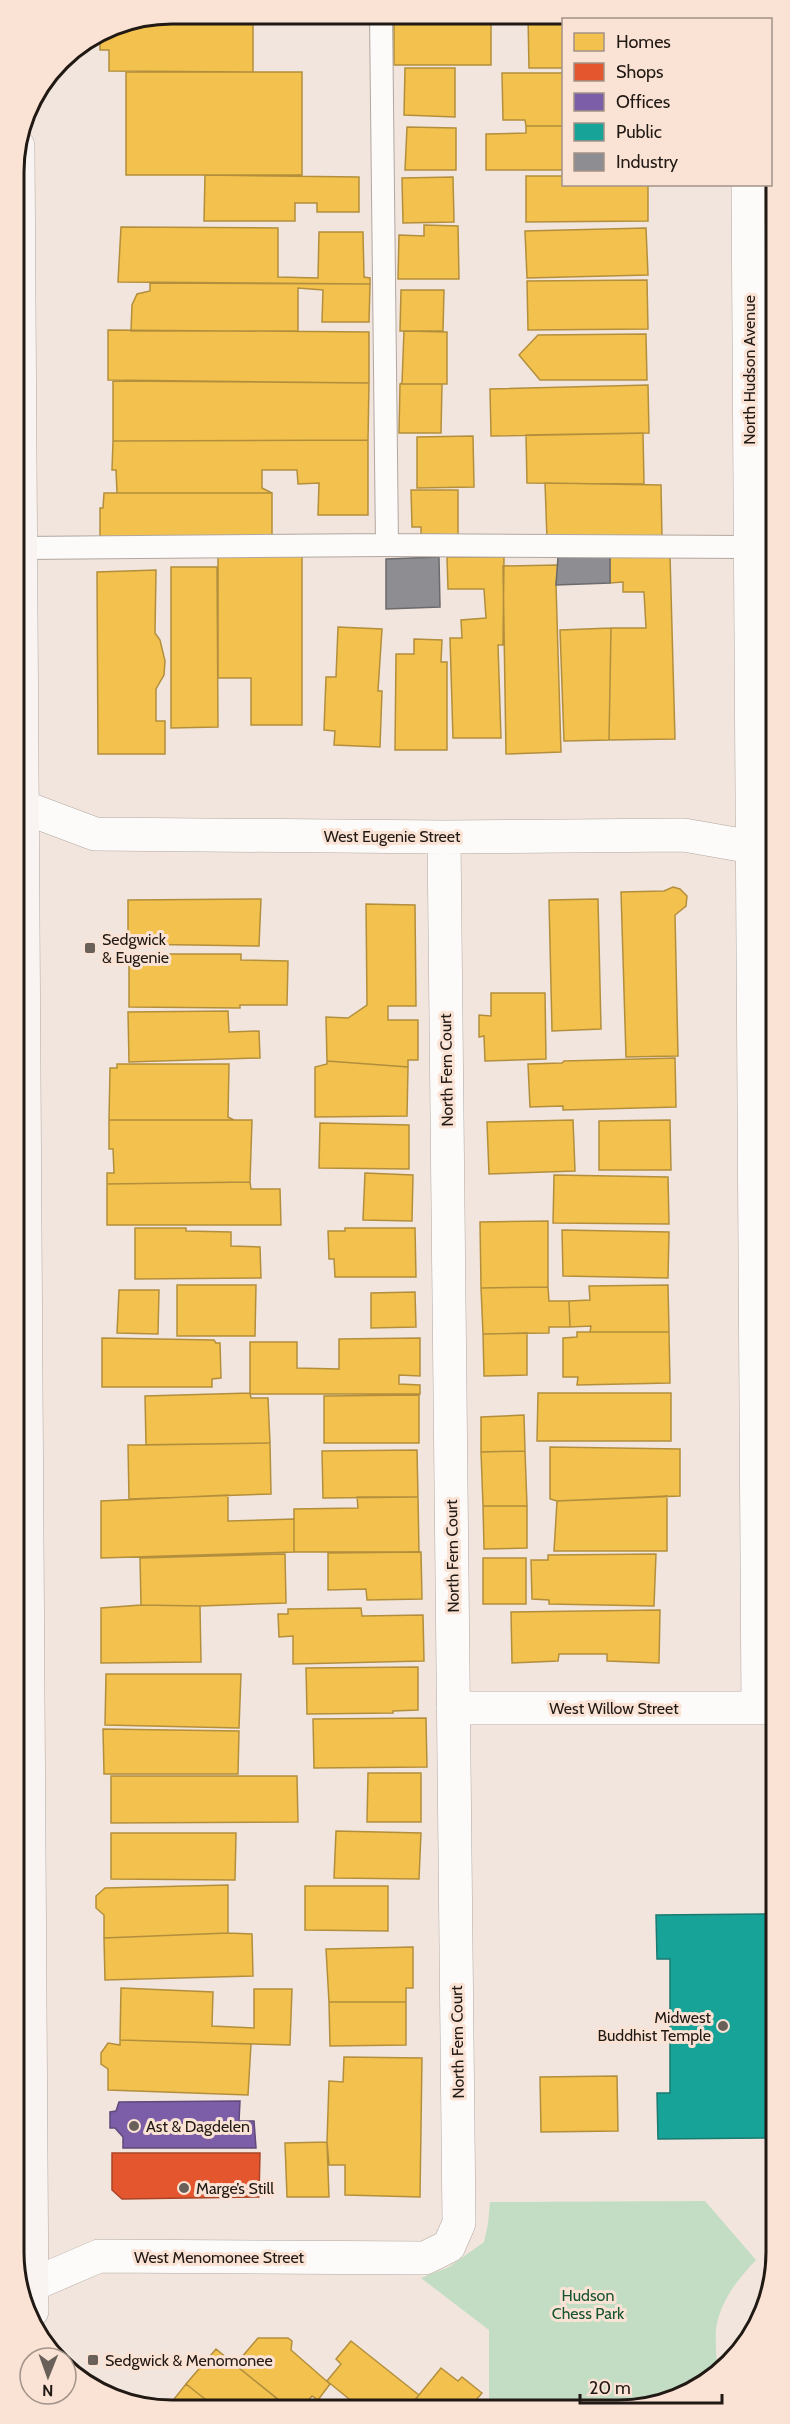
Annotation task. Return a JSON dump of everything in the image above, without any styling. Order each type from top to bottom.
[{"type":"street","name":"North Hudson Avenue","points":[[748,186],[751,547],[763,847],[766,1708]]},
{"type":"street","name":"West Eugenie Street","points":[[24,807],[94,834],[444,837],[684,835],[763,847]]},
{"type":"street","name":"North Fern Court","points":[[424,2258],[449,2246],[459,2223],[444,837]]},
{"type":"street","name":"West Willow Street","points":[[453,1708],[766,1708]]},
{"type":"street","points":[[24,1996],[28,2284]]},
{"type":"street","name":"West Menomonee Street","points":[[31,2294],[99,2256],[424,2258]]},
{"type":"lane","points":[[381,24],[387,545]]},
{"type":"lane","points":[[24,548],[387,545],[751,547]]},
{"type":"green space","name":"Hudson Chess Park","points":[[705,2201],[756,2260],[736,2283],[721,2309],[716,2329],[717,2362],[692,2380],[674,2389],[637,2399],[489,2400],[489,2330],[421,2278],[449,2267],[484,2242],[490,2202]]},
{"type":"building: Homes","points":[[253,24],[253,72],[109,71],[109,50],[100,50],[100,43],[107,39],[153,25]]},
{"type":"building: Homes","points":[[394,24],[491,24],[491,65],[394,65]]},
{"type":"building: Homes","points":[[528,24],[562,24],[562,68],[529,68]]},
{"type":"building: Homes","points":[[405,68],[455,68],[455,117],[404,115]]},
{"type":"building: Homes","points":[[126,72],[302,72],[302,175],[126,175]]},
{"type":"building: Homes","points":[[502,73],[562,73],[562,126],[526,126],[525,120],[503,120]]},
{"type":"building: Homes","points":[[526,126],[562,126],[562,170],[486,170],[486,134],[526,133]]},
{"type":"building: Homes","points":[[407,127],[456,128],[456,170],[405,170]]},
{"type":"building: Homes","points":[[205,175],[359,177],[359,212],[317,212],[317,203],[295,203],[295,221],[204,221]]},
{"type":"building: Homes","points":[[526,176],[562,176],[562,186],[648,186],[648,221],[526,222]]},
{"type":"building: Homes","points":[[453,177],[454,222],[403,223],[402,178]]},
{"type":"building: Homes","points":[[424,225],[458,226],[459,279],[398,279],[399,235],[424,236]]},
{"type":"building: Homes","points":[[121,227],[278,228],[278,277],[318,278],[319,232],[363,232],[364,277],[370,278],[370,284],[118,282]]},
{"type":"building: Homes","points":[[646,228],[648,275],[527,278],[525,231]]},
{"type":"building: Homes","points":[[647,280],[648,329],[528,330],[527,281]]},
{"type":"building: Homes","points":[[150,283],[370,284],[369,322],[322,322],[323,290],[298,288],[298,331],[131,331],[132,305],[137,294],[150,291]]},
{"type":"building: Homes","points":[[401,290],[444,290],[443,331],[400,331]]},
{"type":"building: Homes","points":[[108,330],[369,332],[369,383],[108,380]]},
{"type":"building: Homes","points":[[404,331],[447,332],[447,384],[400,384],[402,383]]},
{"type":"building: Homes","points":[[646,334],[647,380],[540,380],[519,355],[538,335]]},
{"type":"building: Homes","points":[[113,381],[369,383],[368,440],[113,441]]},
{"type":"building: Homes","points":[[400,384],[442,384],[441,433],[399,433]]},
{"type":"building: Homes","points":[[648,385],[649,433],[491,436],[490,389]]},
{"type":"building: Homes","points":[[643,433],[644,484],[527,483],[526,435]]},
{"type":"building: Homes","points":[[473,436],[474,487],[417,488],[417,437]]},
{"type":"building: Homes","points":[[368,440],[368,515],[318,515],[319,483],[298,484],[297,470],[262,470],[262,488],[272,493],[117,493],[116,470],[112,470],[113,441]]},
{"type":"building: Homes","points":[[545,483],[661,485],[662,537],[547,539]]},
{"type":"building: Homes","points":[[411,490],[458,490],[458,535],[421,534],[421,527],[412,527]]},
{"type":"building: Homes","points":[[104,493],[272,493],[272,537],[100,537],[100,508],[103,508]]},
{"type":"building: Homes","points":[[302,555],[302,725],[251,725],[251,678],[218,678],[218,556]]},
{"type":"building: Homes","points":[[610,555],[670,555],[675,739],[609,740],[611,628],[646,628],[644,592],[623,592],[623,582],[610,583]]},
{"type":"building: Homes","points":[[447,557],[504,557],[503,645],[498,645],[501,738],[453,738],[450,638],[462,638],[461,620],[486,618],[484,589],[448,589]]},
{"type":"building: Homes","points":[[558,565],[556,585],[561,752],[506,754],[503,566]]},
{"type":"building: Homes","points":[[171,567],[217,567],[218,727],[171,728]]},
{"type":"building: Homes","points":[[156,570],[155,633],[160,640],[165,661],[164,675],[156,689],[156,721],[165,721],[165,754],[98,754],[97,572]]},
{"type":"building: Homes","points":[[338,627],[382,629],[378,691],[382,691],[380,747],[334,745],[335,731],[324,730],[326,677],[336,677]]},
{"type":"building: Homes","points":[[611,628],[609,740],[564,741],[560,630]]},
{"type":"building: Homes","points":[[414,639],[442,640],[441,662],[447,662],[447,750],[395,750],[396,654],[414,654]]},
{"type":"building: Homes","points":[[673,887],[680,889],[687,896],[686,906],[675,915],[678,1056],[626,1057],[621,892],[664,891]]},
{"type":"building: Homes","points":[[261,899],[259,946],[128,944],[128,900]]},
{"type":"building: Homes","points":[[598,899],[601,1029],[552,1031],[549,900]]},
{"type":"building: Homes","points":[[366,904],[415,905],[416,1006],[388,1006],[388,1020],[418,1020],[418,1060],[408,1060],[408,1067],[327,1061],[326,1017],[348,1018],[367,1005]]},
{"type":"building: Homes","points":[[129,954],[241,954],[241,960],[288,961],[287,1005],[240,1005],[240,1008],[129,1007]]},
{"type":"building: Homes","points":[[491,993],[545,993],[546,1059],[485,1061],[484,1036],[479,1037],[479,1015],[491,1016]]},
{"type":"building: Homes","points":[[228,1011],[229,1032],[259,1031],[260,1058],[129,1062],[128,1012]]},
{"type":"building: Homes","points":[[675,1058],[676,1107],[563,1110],[563,1106],[530,1107],[528,1064]]},
{"type":"building: Homes","points":[[327,1061],[408,1067],[407,1116],[315,1117],[315,1067],[327,1064]]},
{"type":"building: Homes","points":[[117,1064],[229,1064],[228,1117],[234,1120],[109,1120],[110,1068],[117,1068]]},
{"type":"building: Homes","points":[[109,1120],[252,1120],[250,1182],[107,1184],[107,1173],[114,1173],[113,1149],[109,1149]]},
{"type":"building: Homes","points":[[573,1120],[575,1171],[489,1174],[487,1122]]},
{"type":"building: Homes","points":[[670,1120],[671,1170],[599,1170],[599,1121]]},
{"type":"building: Homes","points":[[320,1123],[409,1125],[409,1169],[319,1168]]},
{"type":"building: Homes","points":[[365,1173],[413,1175],[412,1221],[363,1220]]},
{"type":"building: Homes","points":[[554,1175],[668,1177],[669,1224],[553,1223]]},
{"type":"building: Homes","points":[[250,1182],[251,1189],[280,1189],[281,1225],[107,1225],[107,1184]]},
{"type":"building: Homes","points":[[548,1221],[548,1287],[481,1288],[480,1222]]},
{"type":"building: Homes","points":[[135,1228],[186,1228],[186,1231],[231,1232],[231,1246],[260,1247],[261,1278],[135,1279]]},
{"type":"building: Homes","points":[[345,1228],[415,1228],[416,1277],[335,1277],[334,1259],[329,1259],[328,1231],[345,1231]]},
{"type":"building: Homes","points":[[562,1230],[669,1232],[668,1278],[563,1276]]},
{"type":"building: Homes","points":[[177,1285],[256,1285],[255,1336],[177,1336]]},
{"type":"building: Homes","points":[[668,1285],[669,1332],[590,1332],[591,1326],[570,1327],[569,1301],[590,1300],[589,1286]]},
{"type":"building: Homes","points":[[548,1287],[549,1301],[569,1301],[570,1327],[549,1327],[549,1333],[483,1334],[481,1288]]},
{"type":"building: Homes","points":[[119,1290],[159,1290],[158,1334],[117,1333]]},
{"type":"building: Homes","points":[[415,1292],[416,1327],[371,1328],[371,1293]]},
{"type":"building: Homes","points":[[577,1332],[669,1332],[670,1383],[577,1385],[578,1377],[563,1377],[563,1338],[577,1337]]},
{"type":"building: Homes","points":[[527,1333],[527,1375],[484,1376],[483,1334]]},
{"type":"building: Homes","points":[[102,1338],[214,1340],[220,1343],[221,1378],[212,1379],[212,1387],[102,1387]]},
{"type":"building: Homes","points":[[420,1338],[420,1376],[399,1375],[399,1384],[420,1385],[420,1394],[250,1394],[250,1342],[297,1342],[297,1368],[339,1369],[339,1339]]},
{"type":"building: Homes","points":[[250,1393],[251,1398],[268,1398],[270,1443],[146,1445],[145,1396]]},
{"type":"building: Homes","points":[[538,1393],[671,1393],[671,1441],[537,1441]]},
{"type":"building: Homes","points":[[419,1395],[419,1443],[324,1443],[324,1396]]},
{"type":"building: Homes","points":[[524,1415],[525,1451],[481,1452],[481,1417]]},
{"type":"building: Homes","points":[[270,1443],[271,1494],[129,1499],[128,1445]]},
{"type":"building: Homes","points":[[550,1447],[680,1449],[680,1496],[557,1501],[550,1499]]},
{"type":"building: Homes","points":[[417,1450],[418,1497],[323,1498],[322,1451]]},
{"type":"building: Homes","points":[[525,1451],[527,1506],[483,1506],[481,1452]]},
{"type":"building: Homes","points":[[228,1495],[228,1521],[294,1519],[294,1552],[101,1558],[101,1501]]},
{"type":"building: Homes","points":[[667,1496],[667,1551],[554,1551],[557,1501]]},
{"type":"building: Homes","points":[[357,1497],[418,1497],[419,1552],[294,1552],[294,1509],[358,1508]]},
{"type":"building: Homes","points":[[483,1506],[527,1506],[527,1548],[484,1549]]},
{"type":"building: Homes","points":[[421,1552],[422,1599],[367,1600],[366,1589],[328,1590],[328,1553]]},
{"type":"building: Homes","points":[[285,1554],[286,1603],[200,1606],[141,1605],[140,1558]]},
{"type":"building: Homes","points":[[656,1554],[654,1606],[549,1604],[549,1600],[532,1599],[531,1560],[548,1560],[548,1555]]},
{"type":"building: Homes","points":[[483,1558],[526,1558],[526,1604],[483,1604]]},
{"type":"building: Homes","points":[[141,1605],[200,1606],[201,1662],[101,1663],[101,1608]]},
{"type":"building: Homes","points":[[361,1608],[362,1616],[423,1615],[424,1661],[293,1664],[293,1636],[279,1637],[278,1614],[288,1614],[288,1609]]},
{"type":"building: Homes","points":[[660,1610],[659,1663],[607,1661],[607,1654],[559,1654],[558,1661],[512,1663],[511,1612]]},
{"type":"building: Homes","points":[[418,1667],[418,1710],[393,1711],[393,1713],[307,1714],[306,1668]]},
{"type":"building: Homes","points":[[106,1674],[241,1674],[239,1728],[105,1725]]},
{"type":"building: Homes","points":[[426,1718],[427,1767],[314,1768],[313,1719]]},
{"type":"building: Homes","points":[[103,1729],[239,1731],[238,1774],[104,1774]]},
{"type":"building: Homes","points":[[368,1773],[421,1773],[421,1822],[367,1822]]},
{"type":"building: Homes","points":[[111,1776],[297,1776],[298,1822],[111,1823]]},
{"type":"building: Homes","points":[[336,1831],[421,1833],[419,1879],[334,1878]]},
{"type":"building: Homes","points":[[111,1833],[236,1833],[235,1880],[111,1879]]},
{"type":"building: Homes","points":[[228,1885],[228,1933],[104,1938],[104,1915],[96,1908],[96,1896],[105,1888]]},
{"type":"building: Homes","points":[[305,1886],[388,1886],[388,1931],[305,1930]]},
{"type":"building: Homes","points":[[252,1934],[253,1976],[105,1980],[104,1938]]},
{"type":"building: Homes","points":[[413,1947],[413,1988],[406,1988],[406,2002],[329,2002],[326,1949]]},
{"type":"building: Homes","points":[[121,1988],[213,1992],[212,2026],[254,2028],[254,1989],[292,1989],[290,2045],[120,2040]]},
{"type":"building: Homes","points":[[329,2002],[406,2002],[406,2045],[330,2046]]},
{"type":"building: Homes","points":[[120,2040],[251,2044],[248,2095],[108,2090],[108,2069],[101,2064],[101,2053],[108,2043],[120,2045]]},
{"type":"building: Homes","points":[[344,2057],[422,2058],[420,2197],[345,2195],[345,2165],[329,2165],[327,2142],[329,2081],[343,2082]]},
{"type":"building: Homes","points":[[617,2076],[618,2131],[541,2132],[540,2077]]},
{"type":"building: Homes","points":[[327,2142],[329,2197],[287,2197],[285,2143]]},
{"type":"building: Homes","points":[[258,2338],[288,2338],[292,2341],[291,2350],[330,2384],[318,2400],[312,2396],[308,2400],[279,2400],[235,2365]]},
{"type":"building: Homes","points":[[351,2341],[419,2395],[415,2400],[350,2400],[327,2381],[341,2364],[336,2359]]},
{"type":"building: Homes","points":[[216,2349],[276,2398],[274,2400],[206,2400],[186,2384]]},
{"type":"building: Homes","points":[[441,2368],[458,2381],[462,2377],[482,2393],[476,2400],[415,2400]]},
{"type":"building: Homes","points":[[186,2384],[206,2400],[173,2400]]},
{"type":"building: Shops","points":[[112,2153],[260,2153],[259,2197],[122,2199],[112,2190]]},
{"type":"building: Offices","points":[[240,2101],[239,2121],[254,2121],[256,2148],[123,2148],[123,2137],[115,2128],[110,2128],[110,2112],[116,2111],[119,2102]]},
{"type":"building: Public","name":"Midwest Buddhist Temple","points":[[766,1914],[766,2138],[658,2139],[657,2093],[670,2093],[670,1959],[657,1959],[656,1915]]},
{"type":"building: Industry","points":[[610,555],[610,583],[556,585],[558,557]]},
{"type":"building: Industry","points":[[439,557],[440,607],[386,609],[386,559]]},
{"type":"place","name":"Sedgwick & Eugenie","points":[[90,948]]},
{"type":"place","name":"Midwest Buddhist Temple","points":[[723,2026]]},
{"type":"place","name":"Ast & Dagdelen","points":[[134,2126]]},
{"type":"place","name":"Marge’s Still","points":[[184,2188]]},
{"type":"place","name":"Sedgwick & Menomonee","points":[[93,2360]]}]
